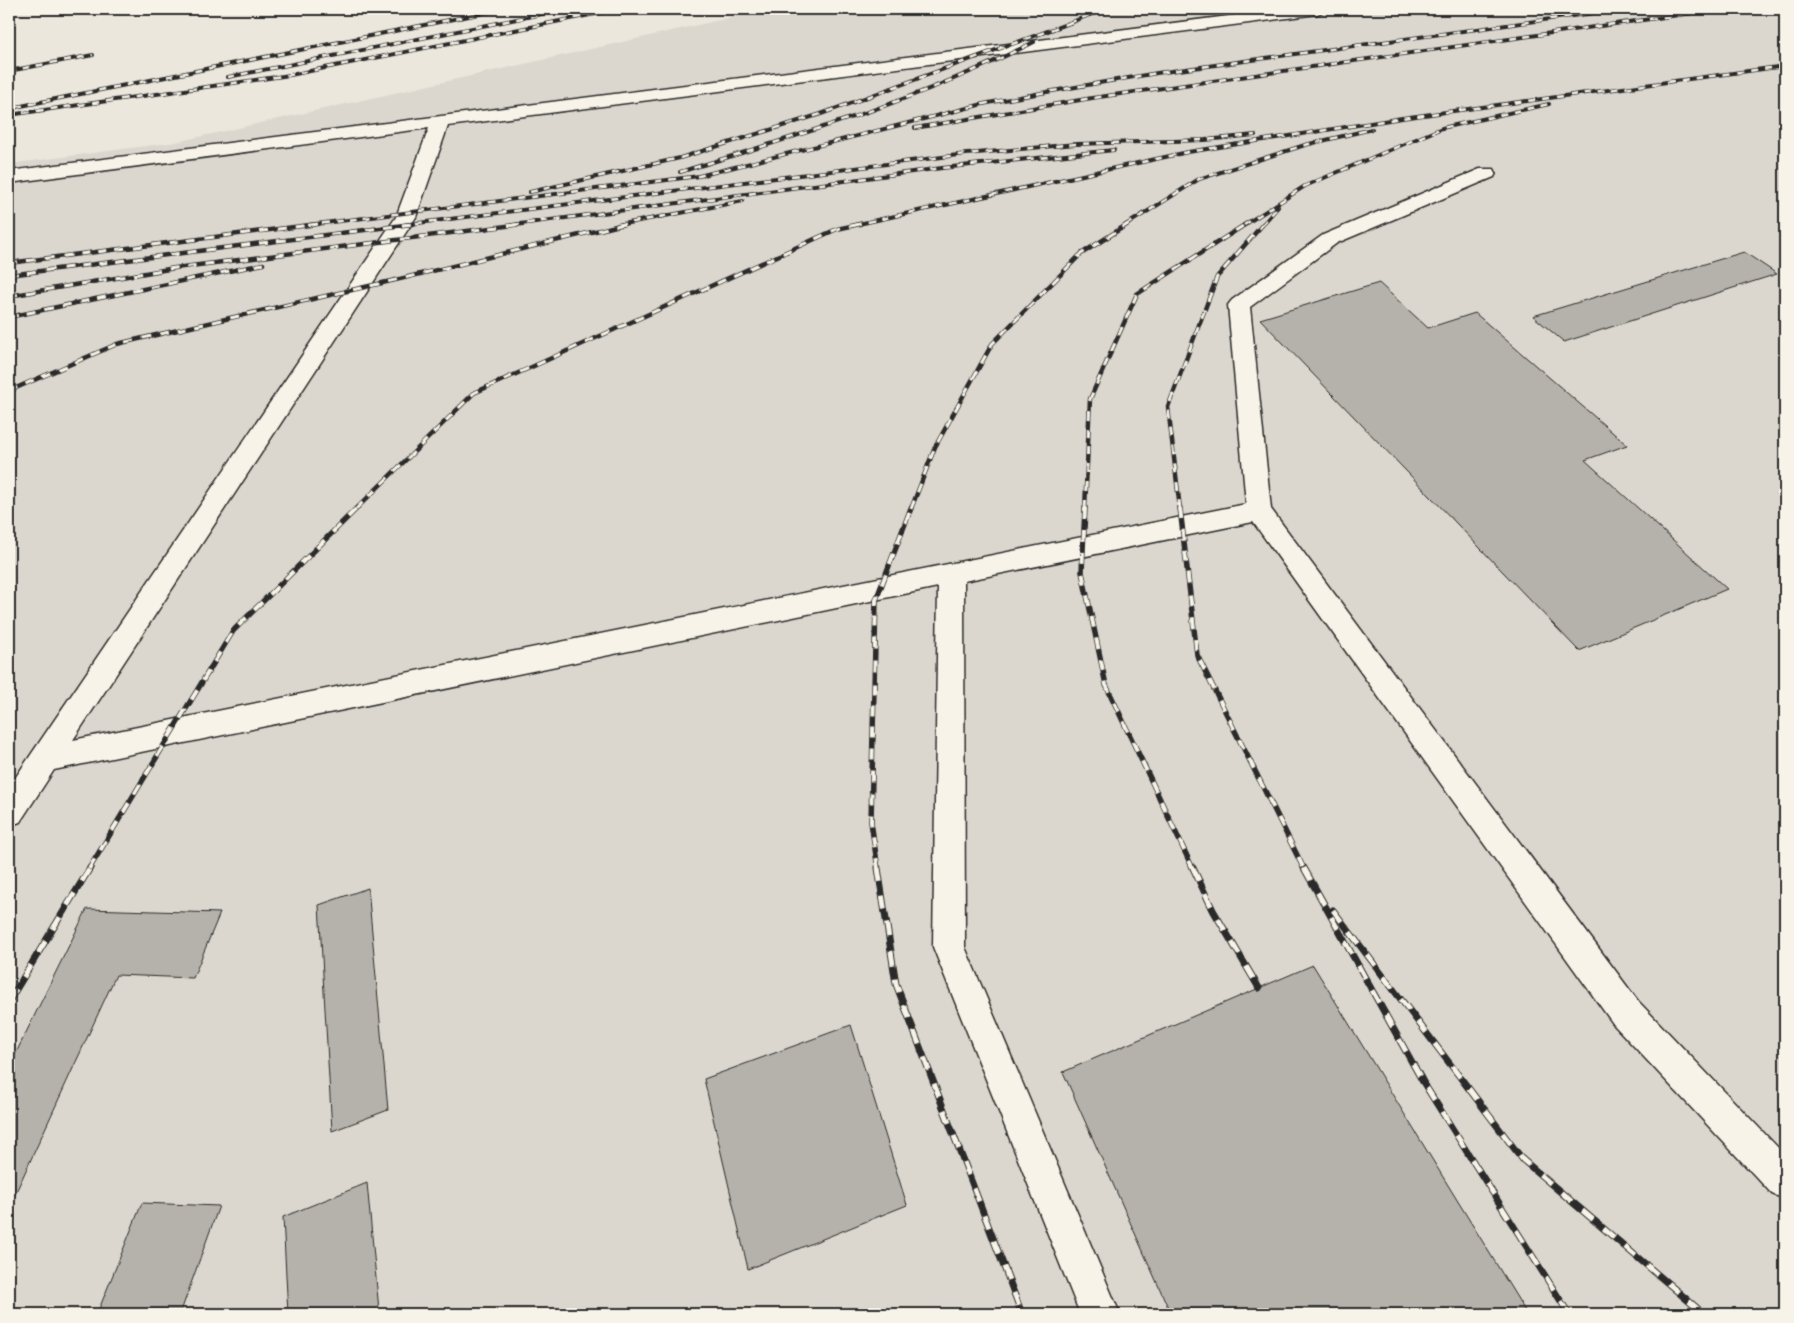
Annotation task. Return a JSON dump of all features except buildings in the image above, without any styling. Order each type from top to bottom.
[{"type":"lane","points":[[9,177],[1318,9]]},
{"type":"lane","points":[[9,812],[406,217],[441,122]]},
{"type":"lane","points":[[1487,173],[1330,239],[1239,305],[1259,511],[1626,1013],[1785,1181]]},
{"type":"lane","points":[[44,759],[1259,511]]},
{"type":"lane","points":[[951,574],[949,948],[1100,1314]]},
{"type":"shaded area","points":[[769,9],[1785,9],[1785,1314],[9,1314],[9,164],[176,142]]},
{"type":"railway","points":[[16,107],[504,9]]},
{"type":"railway","points":[[228,77],[567,9]]},
{"type":"railway","points":[[9,115],[290,75],[620,9]]},
{"type":"railway","points":[[1069,23],[1105,9]]},
{"type":"railway","points":[[308,225],[699,176],[983,104],[1041,93],[1157,73],[1623,9]]},
{"type":"railway","points":[[915,128],[1092,98],[1721,9]]},
{"type":"railway","points":[[530,192],[680,158],[821,114],[1075,21]]},
{"type":"railway","points":[[680,172],[860,115],[948,81],[1034,42]]},
{"type":"railway","points":[[9,71],[93,55]]},
{"type":"railway","points":[[854,225],[1188,152],[1402,118],[1785,66]]},
{"type":"railway","points":[[1244,225],[1305,186],[1442,128],[1549,104]]},
{"type":"railway","points":[[1126,225],[1199,179],[1305,145],[1372,129]]},
{"type":"railway","points":[[402,225],[966,154],[1076,144],[1205,140],[1255,135]]},
{"type":"railway","points":[[513,225],[942,168],[1114,150]]},
{"type":"railway","points":[[618,225],[743,201]]},
{"type":"railway","points":[[1262,225],[1278,207]]},
{"type":"railway","points":[[9,263],[318,224]]},
{"type":"railway","points":[[9,275],[412,224]]},
{"type":"railway","points":[[9,296],[175,268],[522,224]]},
{"type":"railway","points":[[9,391],[117,344],[404,278],[624,224]]},
{"type":"railway","points":[[356,509],[474,393],[837,229],[860,224]]},
{"type":"railway","points":[[911,509],[935,447],[992,344],[1081,254],[1128,224]]},
{"type":"railway","points":[[1085,509],[1090,399],[1137,294],[1246,224]]},
{"type":"railway","points":[[1180,509],[1168,407],[1217,277],[1263,224]]},
{"type":"railway","points":[[9,317],[263,264]]},
{"type":"railway","points":[[89,869],[233,631],[357,508]]},
{"type":"railway","points":[[878,869],[871,822],[876,600],[911,508]]},
{"type":"railway","points":[[1085,508],[1082,572],[1106,685],[1193,869]]},
{"type":"railway","points":[[1180,508],[1197,655],[1304,869]]},
{"type":"railway","points":[[9,1001],[90,868]]},
{"type":"railway","points":[[878,868],[896,984],[1022,1314]]},
{"type":"railway","points":[[1193,868],[1213,910],[1259,988]]},
{"type":"railway","points":[[1304,868],[1423,1082],[1569,1314]]},
{"type":"railway","points":[[1333,910],[1523,1160],[1704,1314]]}]
